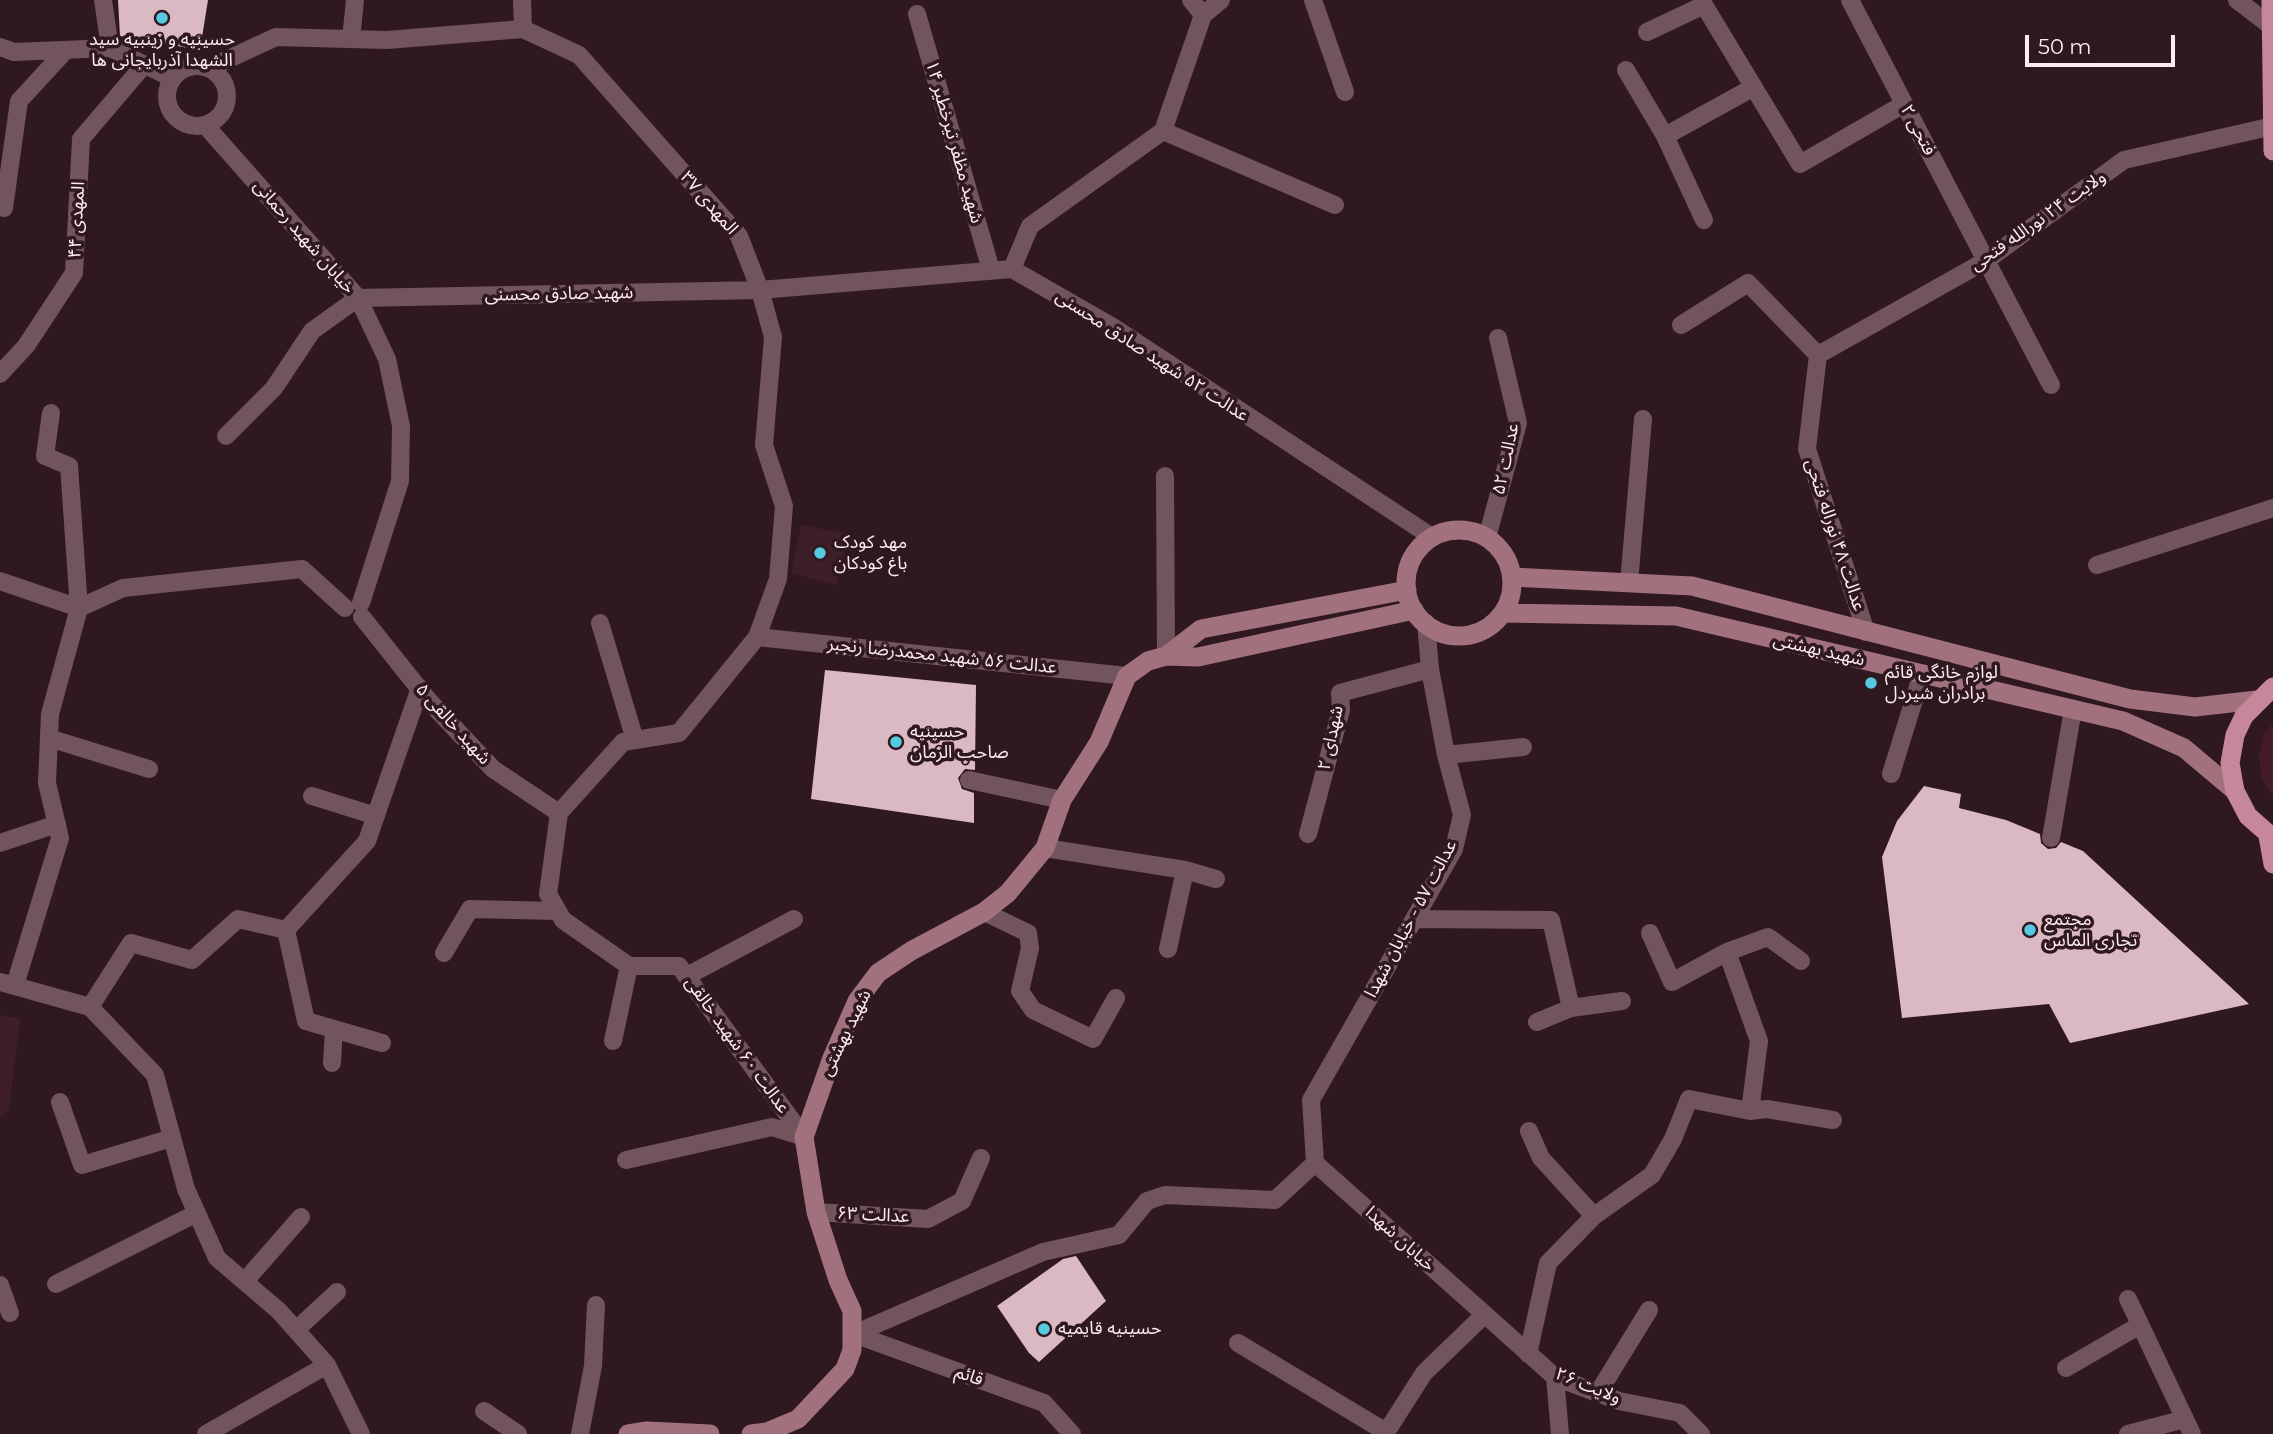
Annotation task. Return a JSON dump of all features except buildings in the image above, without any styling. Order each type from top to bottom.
[{"type":"main road","points":[[2271,0],[2273,151]]},
{"type":"main road","points":[[1460,530],[1487,538],[1500,548],[1512,578],[1511,596],[1503,613],[1491,625],[1466,634],[1441,632],[1420,617],[1407,590],[1408,570],[1417,551],[1432,537],[1460,530]]},
{"type":"main road","name":"شهید بهشتی","points":[[1512,578],[1692,586],[2130,699],[2194,707],[2257,700]]},
{"type":"main road","points":[[1166,656],[1201,629],[1407,590]]},
{"type":"main road","name":"شهید بهشتی","points":[[1503,613],[1676,616],[2123,721],[2184,748],[2235,791]]},
{"type":"main road","points":[[1127,676],[1148,661],[1166,656],[1198,657],[1420,617]]},
{"type":"main road","name":"شهید بهشتی","points":[[751,1434],[797,1426],[845,1369],[854,1334],[852,1311],[838,1280],[816,1212],[804,1137],[842,1035],[858,1001],[878,973],[911,951],[984,912],[1008,893],[1045,848],[1062,800],[1099,743],[1127,676]]},
{"type":"main road","points":[[2273,687],[2257,700],[2244,716],[2235,735],[2230,763],[2235,791],[2248,816],[2271,837],[2273,864]]},
{"type":"main road","points":[[628,1434],[647,1431],[710,1434]]},
{"type":"street","points":[[103,0],[110,48]]},
{"type":"street","points":[[351,39],[355,0]]},
{"type":"street","points":[[522,0],[523,29]]},
{"type":"street","points":[[1191,0],[1203,15]]},
{"type":"street","points":[[760,290],[1012,269],[1030,226],[1163,131],[1203,15],[1221,0]]},
{"type":"street","points":[[1313,0],[1345,92]]},
{"type":"street","name":"فتحی ۲","points":[[1850,0],[2051,384]]},
{"type":"street","points":[[2237,0],[2271,26]]},
{"type":"street","points":[[1647,32],[1704,5],[1800,164],[1904,104]]},
{"type":"street","name":"شهید مظفر تیرخطیر ۱۴","points":[[917,14],[990,270]]},
{"type":"street","name":"المهدی ۳۷","points":[[209,68],[276,37],[387,40],[523,29],[579,55],[739,236],[760,290],[773,337],[764,445],[783,506],[778,579],[757,637],[679,733],[635,740]]},
{"type":"street","points":[[0,47],[14,52],[110,48],[172,78]]},
{"type":"street","points":[[4,208],[19,101],[66,50]]},
{"type":"street","name":"المهدی ۴۴","points":[[0,374],[26,346],[74,273],[81,139],[144,65]]},
{"type":"street","points":[[189,67],[209,68],[223,80],[227,98],[220,115],[205,125],[187,125],[172,114],[166,96],[172,78],[189,67]]},
{"type":"street","points":[[1626,70],[1665,136],[1704,220]]},
{"type":"street","points":[[1665,136],[1754,88]]},
{"type":"street","name":"خیابان شهید رحمانی","points":[[205,125],[358,298],[387,359],[401,426],[400,481],[356,610]]},
{"type":"street","name":"ولایت ۲۴ نورالله فتحی","points":[[1818,355],[1987,260],[2124,160],[2273,126]]},
{"type":"street","points":[[1163,131],[1335,205]]},
{"type":"street","name":"عدالت ۵۲ شهید صادق محسنی","points":[[1012,269],[1113,327],[1432,537]]},
{"type":"street","points":[[1681,325],[1748,283],[1818,355]]},
{"type":"street","name":"شهید صادق محسنی","points":[[358,298],[760,290]]},
{"type":"street","points":[[226,436],[274,388],[312,331],[358,298]]},
{"type":"street","name":"عدالت ۵۲","points":[[1487,538],[1518,423],[1498,338]]},
{"type":"street","name":"عدالت ۴۸ نوراله فتحی","points":[[1818,355],[1807,449],[1866,632]]},
{"type":"street","points":[[51,413],[45,456],[69,467],[79,608],[51,715],[49,738],[47,783],[60,838],[7,984],[90,1007],[155,1075],[186,1189],[217,1258],[296,1330],[327,1365],[361,1434]]},
{"type":"street","points":[[1629,583],[1643,419]]},
{"type":"street","points":[[1165,476],[1166,656]]},
{"type":"street","points":[[2097,565],[2273,508]]},
{"type":"street","name":"شهید خالقی ۵","points":[[79,608],[122,588],[302,569],[356,610],[420,688],[493,769],[559,813]]},
{"type":"street","points":[[0,581],[79,608]]},
{"type":"street","name":"عدالت ۵۷ - خیابان شهدا","points":[[1315,1163],[1311,1100],[1454,849],[1462,815],[1446,755],[1420,617]]},
{"type":"street","points":[[600,623],[635,740],[623,742],[559,813],[548,894],[563,920],[629,966],[613,1041]]},
{"type":"street","name":"عدالت ۵۶ شهید محمدرضا رنجبر","points":[[757,637],[1127,676]]},
{"type":"street","name":"شهدای ۲","points":[[1308,834],[1341,710],[1340,693],[1430,669]]},
{"type":"street","points":[[1891,774],[1922,674]]},
{"type":"street","points":[[285,930],[367,841],[420,688]]},
{"type":"street","points":[[2052,838],[2073,709]]},
{"type":"street","points":[[49,738],[149,769]]},
{"type":"street","points":[[1446,755],[1523,747]]},
{"type":"street","points":[[969,780],[1062,800]]},
{"type":"street","points":[[312,796],[376,816]]},
{"type":"street","points":[[0,843],[57,824]]},
{"type":"street","points":[[1045,848],[1185,870],[1216,879]]},
{"type":"street","points":[[1168,949],[1185,870]]},
{"type":"street","points":[[444,953],[470,909],[558,911]]},
{"type":"street","points":[[984,912],[1028,933],[1030,948],[1020,991],[1033,1010],[1093,1039],[1116,998]]},
{"type":"street","points":[[90,1007],[131,943],[192,960],[238,919],[285,930]]},
{"type":"street","points":[[687,976],[794,919]]},
{"type":"street","points":[[1414,919],[1551,920],[1571,1008]]},
{"type":"street","points":[[285,930],[306,1021],[382,1043]]},
{"type":"street","points":[[1650,933],[1672,982],[1727,952],[1768,937],[1801,961]]},
{"type":"street","points":[[1727,952],[1759,1041],[1750,1111]]},
{"type":"street","name":"عدالت ۶۰ شهید خالقی","points":[[629,966],[680,966],[804,1137]]},
{"type":"street","points":[[1537,1022],[1571,1008],[1622,1001]]},
{"type":"street","points":[[332,1063],[334,1029]]},
{"type":"street","points":[[1528,1354],[1548,1263],[1594,1216],[1652,1175],[1673,1139],[1689,1099],[1750,1111],[1767,1109],[1833,1120]]},
{"type":"street","points":[[60,1101],[82,1165],[172,1138]]},
{"type":"street","points":[[626,1160],[772,1127],[804,1137]]},
{"type":"street","points":[[1529,1131],[1541,1158],[1594,1216]]},
{"type":"street","name":"عدالت ۶۳","points":[[816,1212],[929,1219],[962,1201],[982,1158]]},
{"type":"street","points":[[854,1334],[1043,1252],[1119,1235],[1147,1200],[1165,1195],[1275,1200],[1315,1163]]},
{"type":"street","name":"خیابان شهدا","points":[[1315,1163],[1484,1315]]},
{"type":"street","points":[[56,1284],[197,1213]]},
{"type":"street","points":[[244,1281],[301,1217]]},
{"type":"street","points":[[0,1285],[10,1313]]},
{"type":"street","points":[[296,1330],[337,1292]]},
{"type":"street","points":[[2128,1300],[2188,1426],[2128,1434]]},
{"type":"street","points":[[580,1434],[593,1366],[596,1305]]},
{"type":"street","points":[[1598,1393],[1649,1310]]},
{"type":"street","points":[[1238,1343],[1386,1433],[1424,1373],[1484,1315]]},
{"type":"street","name":"ولایت ۲۶","points":[[1484,1315],[1555,1377],[1619,1401],[1680,1413],[1701,1434]]},
{"type":"street","points":[[2066,1368],[2140,1325]]},
{"type":"street","name":"قائم","points":[[854,1334],[1044,1403],[1072,1434]]},
{"type":"street","points":[[206,1434],[327,1365]]},
{"type":"street","points":[[1555,1377],[1560,1434]]},
{"type":"street","points":[[484,1411],[518,1434]]},
{"type":"shaded area","name":"مهد کودک باغ کودکان","points":[[801,525],[850,534],[837,585],[791,573]]},
{"type":"shaded area","points":[[2273,723],[2273,798],[2261,776],[2259,755],[2264,734]]},
{"type":"shaded area","points":[[0,1015],[20,1019],[9,1111],[0,1117]]},
{"type":"place","name":"حسینیه و زینبیه سید الشهدا آذربایجانی ها","points":[[162,18]]},
{"type":"place","name":"مهد کودک باغ کودکان","points":[[820,553]]},
{"type":"place","name":"لوازم خانگی قائم برادران شیردل","points":[[1871,683]]},
{"type":"place","name":"حسینیه صاحب الزمان","points":[[896,742]]},
{"type":"place","name":"مجتمع تجاری الماس","points":[[2030,930]]},
{"type":"place","name":"حسینیه قایمیه","points":[[1044,1329]]}]
